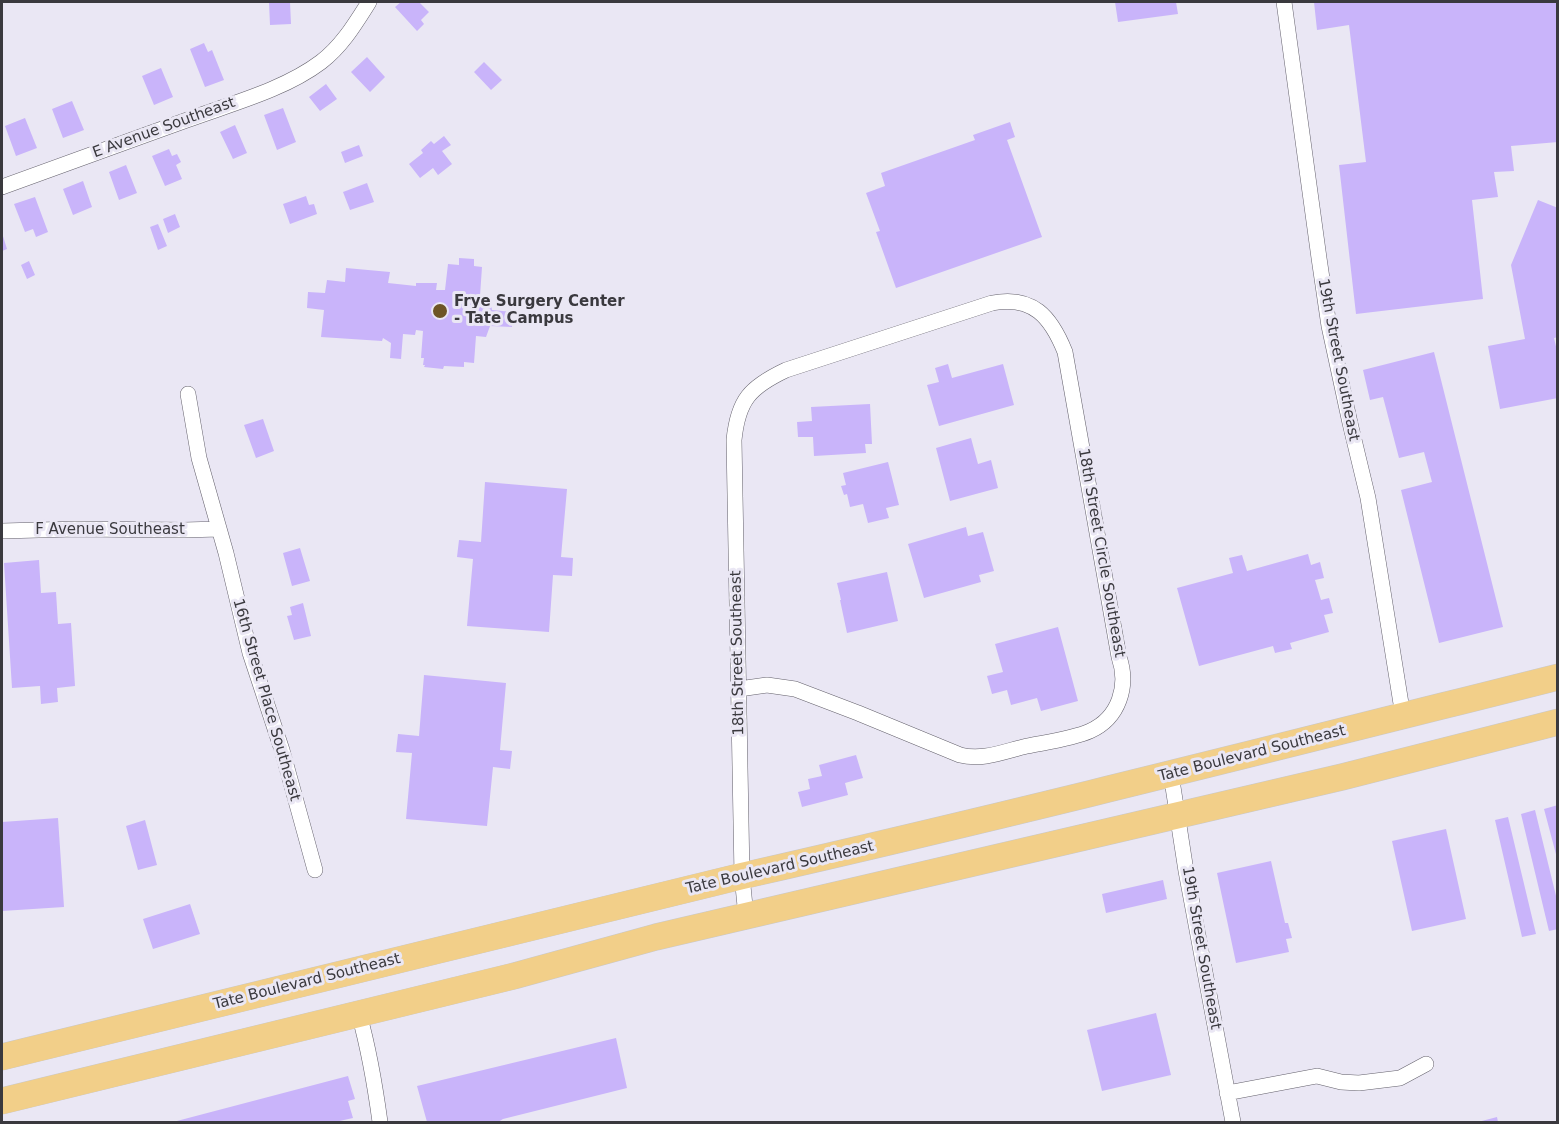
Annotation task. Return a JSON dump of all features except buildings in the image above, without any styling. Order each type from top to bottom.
[{"type":"main road","name":"Tate Boulevard Southeast","points":[[2,1057],[1170,774],[1557,677]]},
{"type":"main road","points":[[2,1101],[514,976],[656,937],[1331,779],[1557,722]]},
{"type":"street","name":"E Avenue Southeast","points":[[2,187],[284,84],[303,75],[337,48],[369,2]]},
{"type":"street","name":"19th Street Southeast","points":[[1284,2],[1329,326],[1368,498],[1403,716]]},
{"type":"street","name":"18th Street Circle Southeast","points":[[739,689],[767,685],[795,689],[960,755],[978,758],[1091,730],[1105,721],[1116,707],[1124,683],[1065,352],[1058,334],[1042,314],[1018,302],[992,303],[786,370],[768,379],[750,393]]},
{"type":"street","name":"18th Street Southeast","points":[[747,916],[742,876],[734,440],[739,415],[750,393]]},
{"type":"street","name":"16th Street Place Southeast","points":[[188,394],[199,458],[226,553],[250,652],[282,750],[315,870]]},
{"type":"street","name":"F Avenue Southeast","points":[[2,531],[219,529]]},
{"type":"street","name":"19th Street Southeast","points":[[1170,774],[1233,1122]]},
{"type":"street","points":[[359,1014],[375,1079],[380,1122]]},
{"type":"street","points":[[1227,1093],[1317,1076],[1341,1082],[1359,1083],[1400,1078],[1425,1064]]},
{"type":"place","name":"Frye Surgery Center - Tate Campus","points":[[440,311]]}]
